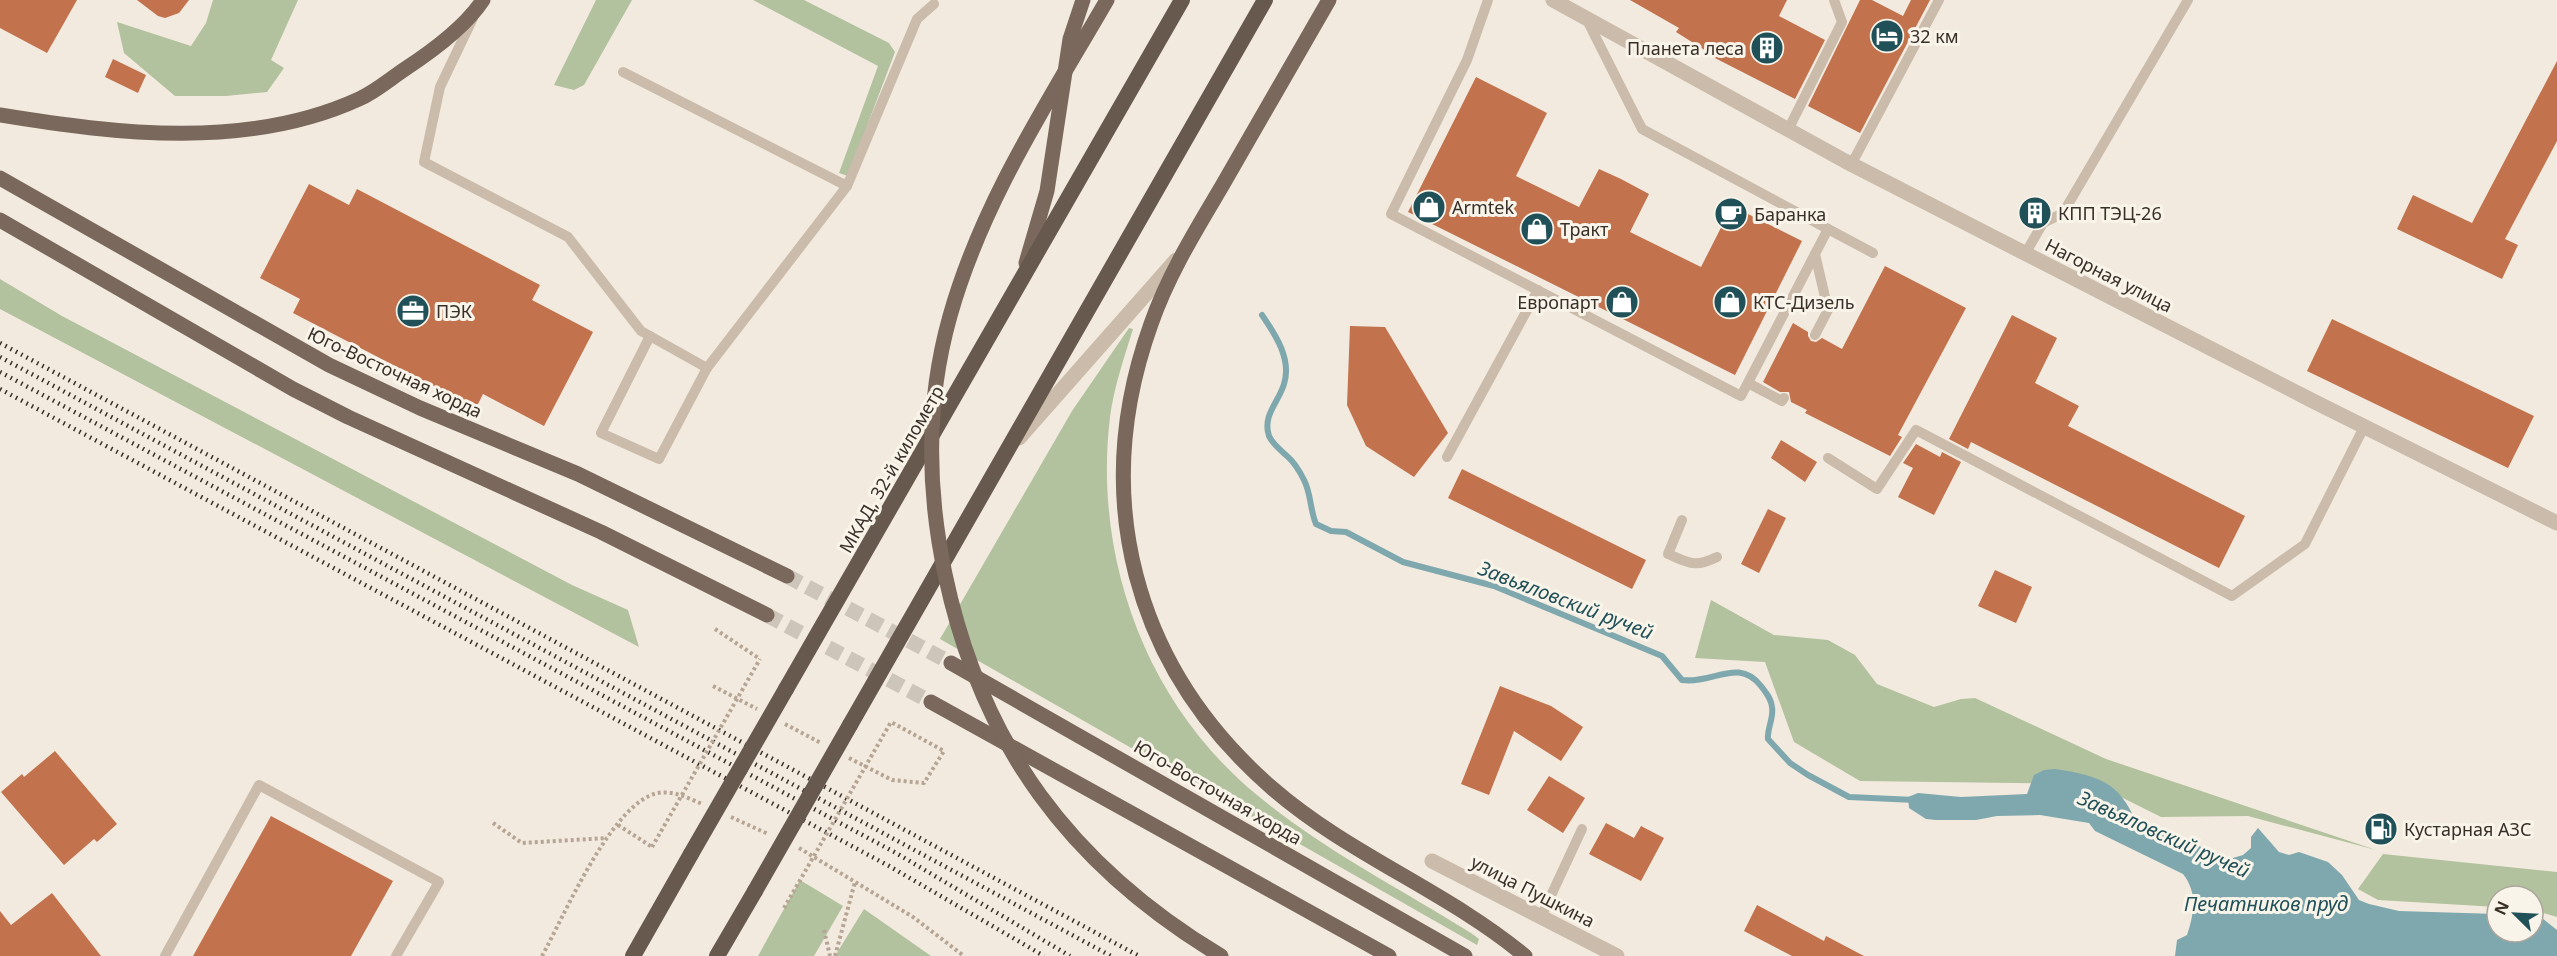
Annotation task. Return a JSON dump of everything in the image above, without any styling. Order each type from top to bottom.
[{"type":"highway","name":"МКАД, 32-й километр","points":[[633,956],[1182,0]]},
{"type":"highway","points":[[717,956],[1265,0]]},
{"type":"main road","points":[[1015,292],[1035,236],[1047,191],[1070,39],[1083,0]]},
{"type":"main road","points":[[1107,0],[1002,185],[962,279],[942,346],[936,382],[932,453],[936,518],[951,602],[971,668],[988,709],[1029,780],[1064,825],[1109,873],[1169,922],[1221,956]]},
{"type":"main road","points":[[1329,0],[1185,251],[1152,321],[1134,375],[1127,413],[1123,466],[1128,538],[1135,572],[1162,648],[1198,708],[1244,762],[1272,788],[1321,825],[1457,908],[1525,956]]},
{"type":"main road","points":[[0,115],[86,126],[224,133],[295,122],[360,99],[427,55],[481,3]]},
{"type":"main road","name":"Юго-Восточная хорда","points":[[0,178],[329,365],[420,408],[578,474],[787,576]]},
{"type":"main road","points":[[0,220],[293,389],[339,413],[601,532],[767,615]]},
{"type":"main road","name":"Юго-Восточная хорда","points":[[951,663],[1465,956]]},
{"type":"main road","points":[[931,702],[1389,956]]},
{"type":"street","name":"Нагорная улица","points":[[1553,0],[1851,165],[2557,523]]},
{"type":"street","points":[[1001,458],[1185,251]]},
{"type":"street","name":"улица Пушкина","points":[[1432,861],[1617,956]]},
{"type":"lane","points":[[1488,0],[1467,60],[1392,214],[1741,396],[1828,229]]},
{"type":"lane","points":[[1788,130],[1842,22],[1834,0]]},
{"type":"lane","points":[[1851,165],[1940,0]]},
{"type":"lane","points":[[2025,254],[2043,223],[2062,213],[2188,0]]},
{"type":"lane","points":[[481,3],[440,87],[424,162],[568,237],[641,331],[707,368]]},
{"type":"lane","points":[[650,336],[601,433],[659,459],[707,368],[847,186],[917,19],[934,3]]},
{"type":"lane","points":[[1587,20],[1642,129],[1873,253]]},
{"type":"lane","points":[[623,72],[847,186]]},
{"type":"lane","points":[[1815,254],[1828,310],[1815,335]]},
{"type":"lane","points":[[1448,457],[1538,290]]},
{"type":"lane","points":[[1769,343],[1780,348]]},
{"type":"lane","points":[[1761,359],[1772,365]]},
{"type":"lane","points":[[1748,383],[1782,401],[1784,398]]},
{"type":"lane","points":[[1828,458],[1877,489],[1916,430],[2232,596],[2305,544],[2364,427]]},
{"type":"lane","points":[[1682,520],[1668,554],[1693,565],[1717,558]]},
{"type":"lane","points":[[165,956],[259,785],[439,882],[396,956]]},
{"type":"lane","points":[[1541,917],[1582,829]]},
{"type":"path","points":[[618,825],[652,847],[760,659],[715,629]]},
{"type":"path","points":[[784,908],[891,722],[944,752]]},
{"type":"path","points":[[542,956],[607,838],[633,807],[651,795],[676,793],[709,807]]},
{"type":"path","points":[[730,817],[774,836]]},
{"type":"path","points":[[494,823],[522,843],[607,838]]},
{"type":"path","points":[[795,846],[913,917],[964,956]]},
{"type":"path","points":[[835,956],[855,882]]},
{"type":"path","points":[[824,930],[830,956]]},
{"type":"green space","points":[[213,0],[298,0],[271,60],[284,68],[267,92],[226,96],[175,96],[124,53],[117,22],[191,46],[206,23]]},
{"type":"green space","points":[[596,0],[632,0],[584,85],[574,90],[554,85]]},
{"type":"green space","points":[[753,0],[804,0],[889,43],[895,52],[848,176],[839,173],[878,66]]},
{"type":"green space","points":[[0,279],[62,316],[572,585],[628,610],[639,647],[0,309]]},
{"type":"green space","points":[[1129,328],[1133,329],[1110,417],[1107,470],[1110,523],[1120,575],[1136,625],[1157,673],[1185,717],[1218,758],[1257,795],[1334,851],[1471,933],[1479,939],[1477,945],[940,639],[1072,411]]},
{"type":"green space","points":[[1711,600],[1774,635],[1828,640],[1855,655],[1877,684],[1934,707],[1961,699],[1975,698],[2106,759],[2376,850],[2248,816],[2161,817],[2095,784],[1860,781],[1794,742],[1765,662],[1695,658]]},
{"type":"green space","points":[[2383,854],[2557,872],[2557,917],[2545,914],[2545,884],[2485,884],[2485,906],[2378,900],[2358,889]]},
{"type":"green space","points":[[800,880],[843,906],[814,956],[758,956]]},
{"type":"green space","points":[[864,909],[931,956],[835,956]]},
{"type":"water","name":"Печатников пруд","points":[[2055,769],[2096,778],[2106,783],[2123,798],[2137,824],[2233,858],[2243,855],[2251,848],[2251,837],[2258,828],[2279,852],[2289,855],[2299,852],[2328,862],[2342,875],[2359,900],[2369,904],[2399,911],[2485,914],[2485,944],[2545,944],[2545,920],[2557,930],[2557,956],[2175,956],[2177,940],[2187,935],[2193,911],[2193,896],[2183,874],[2095,831],[2089,823],[2040,815],[1997,816],[1976,820],[1936,820],[1926,819],[1909,808],[1908,797],[1918,793],[1961,797],[2027,794],[2034,775],[2044,770]]},
{"type":"building","points":[[0,0],[77,0],[47,53],[0,28]]},
{"type":"building","points":[[137,0],[189,0],[179,13],[165,18],[158,16]]},
{"type":"building","name":"Планета леса","points":[[1630,0],[1787,0],[1779,16],[1825,40],[1795,99],[1711,56],[1676,32],[1679,28]]},
{"type":"building","points":[[1860,0],[1872,0],[1903,16],[1911,0],[1930,0],[1860,133],[1808,106]]},
{"type":"building","points":[[113,59],[146,75],[138,93],[105,77]]},
{"type":"building","points":[[2557,61],[2557,141],[2505,239],[2518,245],[2502,279],[2397,229],[2413,195],[2472,223]]},
{"type":"building","name":"Тракт","points":[[1476,77],[1547,113],[1516,176],[1579,207],[1599,169],[1621,179],[1649,194],[1630,232],[1701,267],[1732,206],[1802,241],[1735,375],[1408,212]]},
{"type":"building","points":[[309,184],[349,205],[357,189],[540,285],[532,300],[593,332],[544,426],[483,394],[476,408],[293,313],[300,299],[260,278]]},
{"type":"building","points":[[1885,266],[1966,308],[1898,435],[1902,437],[1890,456],[1805,413],[1807,410],[1791,402],[1789,392],[1780,392],[1763,382],[1793,323],[1808,332],[1811,341],[1816,342],[1822,338],[1842,349]]},
{"type":"building","points":[[2012,315],[2057,338],[2035,383],[2079,406],[2068,426],[2245,516],[2219,568],[1971,442],[1968,449],[1949,439]]},
{"type":"building","points":[[2332,319],[2534,416],[2508,468],[2307,371]]},
{"type":"building","points":[[1350,326],[1385,327],[1448,433],[1414,477],[1366,446],[1347,405]]},
{"type":"building","points":[[1781,440],[1817,462],[1805,482],[1771,458]]},
{"type":"building","points":[[1916,444],[1940,457],[1942,452],[1961,462],[1934,515],[1898,497],[1913,468],[1903,463]]},
{"type":"building","points":[[1462,469],[1646,560],[1632,589],[1448,498]]},
{"type":"building","points":[[1768,509],[1786,518],[1759,573],[1741,564]]},
{"type":"building","points":[[1995,570],[2032,587],[2016,623],[1978,606]]},
{"type":"building","points":[[1500,686],[1551,706],[1583,727],[1561,761],[1514,731],[1489,795],[1461,784]]},
{"type":"building","points":[[55,751],[117,824],[97,842],[94,839],[64,865],[1,792],[22,774],[24,777]]},
{"type":"building","points":[[1549,776],[1585,798],[1563,833],[1527,810]]},
{"type":"building","points":[[271,816],[393,881],[351,956],[193,956]]},
{"type":"building","points":[[1606,823],[1634,838],[1641,826],[1664,838],[1641,881],[1589,854]]},
{"type":"building","points":[[52,893],[101,956],[0,956],[0,911],[11,925]]},
{"type":"building","points":[[1757,905],[1824,941],[1826,936],[1864,956],[1792,956],[1744,931]]},
{"type":"waterway","name":"Завьяловский ручей","points":[[1262,315],[1281,347],[1286,365],[1282,391],[1269,415],[1267,428],[1269,436],[1293,462],[1302,477],[1308,490],[1316,524],[1331,531],[1346,532],[1403,562],[1494,586],[1662,656],[1682,680],[1705,679],[1734,672],[1743,673],[1761,686],[1769,698],[1772,711],[1768,739],[1790,763],[1849,797],[1915,800]]},
{"type":"tunnel","points":[[787,576],[951,663]]},
{"type":"tunnel","points":[[767,615],[931,702]]},
{"type":"railway","points":[[0,343],[1139,956]]},
{"type":"railway","points":[[0,357],[1111,956]]},
{"type":"railway","points":[[0,372],[896,853],[1070,956]]},
{"type":"railway","points":[[0,389],[889,866],[1044,956]]},
{"type":"place","name":"32 км","points":[[1887,36]]},
{"type":"place","name":"Планета леса","points":[[1767,48]]},
{"type":"place","name":"Armtek","points":[[1429,207]]},
{"type":"place","name":"КПП ТЭЦ-26","points":[[2035,213]]},
{"type":"place","name":"Баранка","points":[[1731,214]]},
{"type":"place","name":"Тракт","points":[[1537,229]]},
{"type":"place","name":"Европарт","points":[[1622,302]]},
{"type":"place","name":"КТС-Дизель","points":[[1730,302]]},
{"type":"place","name":"ПЭК","points":[[413,311]]},
{"type":"place","name":"Кустарная АЗС","points":[[2381,829]]}]
